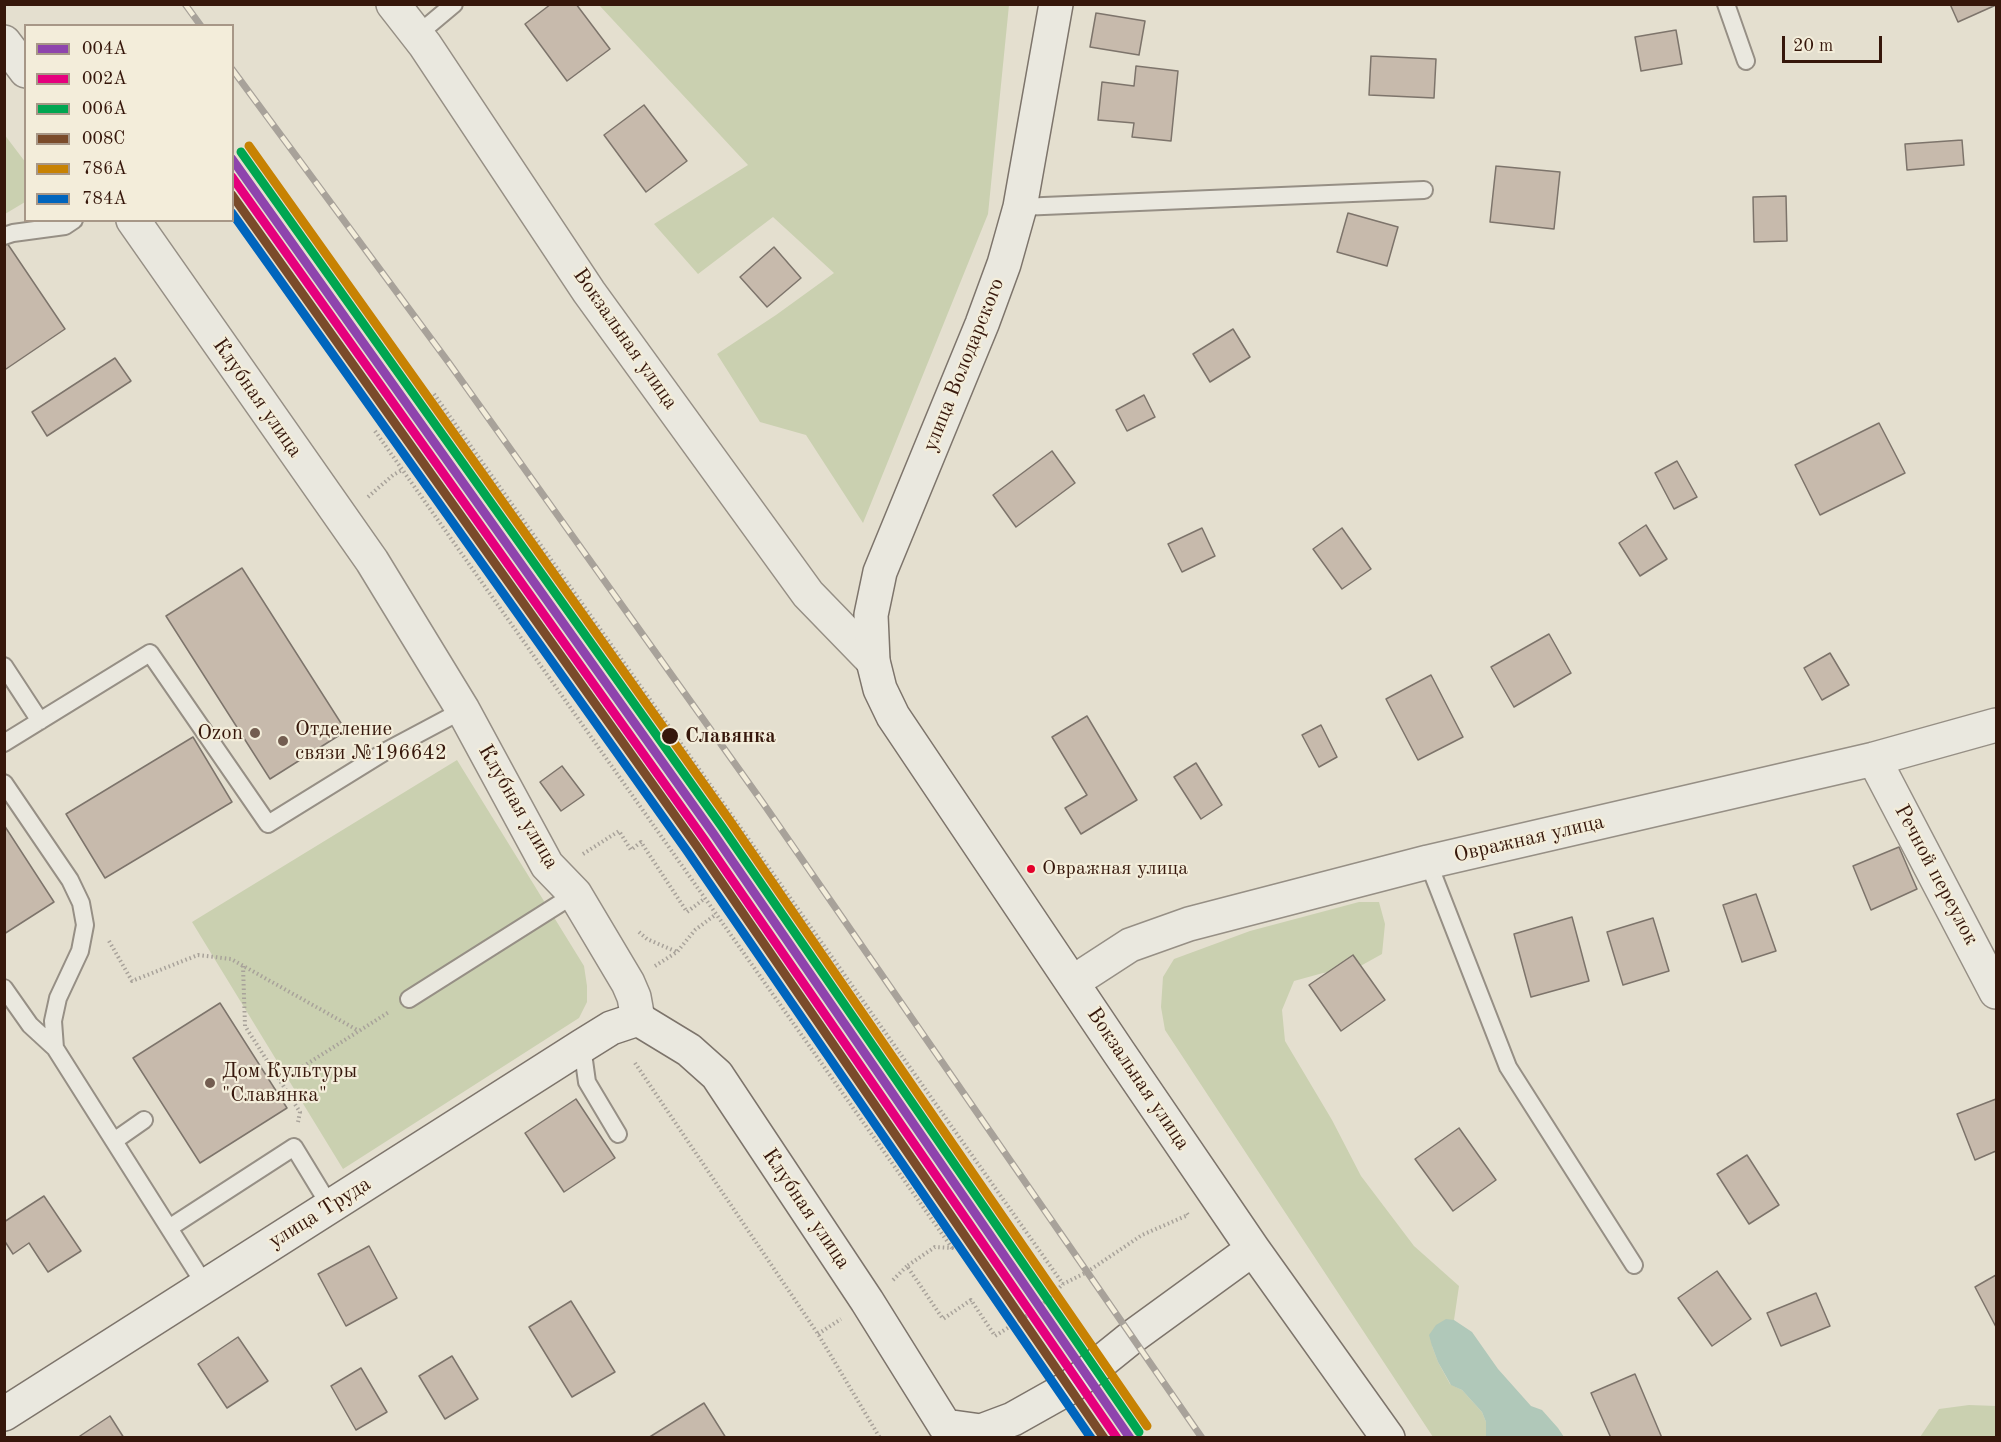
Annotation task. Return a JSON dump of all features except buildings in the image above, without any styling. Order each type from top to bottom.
[{"type":"street","name":"Вокзальная улица","points":[[393,4],[417,35],[590,292],[808,594],[873,661]]},
{"type":"street","name":"улица Володарского","points":[[893,716],[880,689],[873,661],[871,615],[880,572],[982,324],[1004,264],[1020,207],[1056,4]]},
{"type":"street","points":[[4,42],[24,68]]},
{"type":"street","name":"Клубная улица","points":[[134,222],[372,561],[464,710],[547,865],[575,894],[628,983],[634,997],[638,1019],[689,1050],[717,1075],[867,1301],[943,1432]]},
{"type":"street","name":"Вокзальная улица","points":[[893,716],[1253,1249],[1388,1437]]},
{"type":"street","name":"Овражная улица","points":[[1073,982],[1130,945],[1189,924],[1428,862],[1874,759],[1996,725]]},
{"type":"street","name":"Речной переулок","points":[[1874,759],[1996,992]]},
{"type":"street","name":"улица Труда","points":[[4,1414],[582,1046],[612,1028],[638,1019]]},
{"type":"street","points":[[943,1432],[981,1431],[1014,1419],[1060,1392],[1253,1249]]},
{"type":"lane","points":[[417,35],[454,4]]},
{"type":"lane","points":[[1726,4],[1746,61]]},
{"type":"lane","points":[[1020,207],[1424,189]]},
{"type":"lane","points":[[4,236],[65,226],[71,222]]},
{"type":"lane","points":[[4,743],[150,653],[268,824],[386,751],[464,710]]},
{"type":"lane","points":[[4,666],[40,721]]},
{"type":"lane","points":[[4,783],[70,880],[81,903],[86,925],[80,951],[58,998],[53,1021],[55,1047]]},
{"type":"lane","points":[[1428,862],[1508,1067],[1634,1264]]},
{"type":"lane","points":[[410,999],[575,894]]},
{"type":"lane","points":[[4,988],[30,1024],[55,1047],[205,1285]]},
{"type":"lane","points":[[582,1046],[587,1082],[618,1134]]},
{"type":"lane","points":[[114,1141],[144,1120]]},
{"type":"lane","points":[[169,1228],[294,1147],[330,1206]]},
{"type":"path","points":[[434,394],[1064,1284]]},
{"type":"path","points":[[375,431],[952,1248],[935,1247],[907,1266],[943,1319],[971,1300],[995,1336],[1039,1308],[1064,1284],[1087,1272],[1142,1235],[1188,1215],[1181,1206]]},
{"type":"path","points":[[378,489],[402,470]]},
{"type":"path","points":[[576,859],[619,831],[631,850],[641,842],[687,912],[704,899]]},
{"type":"path","points":[[695,930],[715,915]]},
{"type":"path","points":[[86,925],[103,930],[132,981],[198,955],[231,960],[360,1031]]},
{"type":"path","points":[[243,966],[245,1026],[300,1112],[294,1147]]},
{"type":"path","points":[[280,1081],[410,999]]},
{"type":"path","points":[[635,1063],[818,1334],[880,1437]]},
{"type":"path","points":[[818,1334],[828,1327]]},
{"type":"shaded area","points":[[599,5],[1009,5],[988,214],[863,523],[806,435],[760,422],[717,354],[834,273],[773,217],[698,274],[654,224],[748,165]]},
{"type":"shaded area","points":[[4,134],[24,160],[24,203],[5,214]]},
{"type":"shaded area","points":[[457,760],[584,966],[587,1002],[579,1018],[343,1169],[192,922]]},
{"type":"shaded area","points":[[1359,902],[1379,902],[1385,924],[1382,954],[1355,969],[1323,973],[1294,981],[1282,1010],[1285,1041],[1332,1120],[1361,1176],[1414,1246],[1459,1286],[1454,1320],[1446,1320],[1432,1346],[1450,1384],[1462,1390],[1482,1412],[1486,1422],[1486,1437],[1433,1437],[1165,1030],[1161,1007],[1163,977],[1174,959],[1250,931]]},
{"type":"shaded area","points":[[1446,1319],[1454,1320],[1472,1332],[1498,1369],[1531,1406],[1542,1410],[1564,1437],[1486,1437],[1486,1422],[1482,1412],[1462,1390],[1451,1385],[1432,1346],[1429,1335],[1436,1325]]},
{"type":"shaded area","points":[[1969,1405],[1996,1406],[1996,1437],[1920,1437],[1939,1409]]},
{"type":"railway","points":[[185,4],[200,24]]},
{"type":"railway","points":[[234,72],[449,363],[763,803],[1202,1438]]},
{"type":"transit line","name":"786А","points":[[249,146],[730,821],[1147,1426]]},
{"type":"transit line","name":"006А","points":[[241,152],[722,827],[1139,1432]]},
{"type":"transit line","name":"004А","points":[[234,162],[713,833],[1130,1438]]},
{"type":"transit line","name":"002А","points":[[234,180],[704,839],[1117,1438]]},
{"type":"transit line","name":"008С","points":[[234,198],[696,845],[1104,1438]]},
{"type":"transit line","name":"784А","points":[[234,216],[687,851],[1091,1438]]},
{"type":"place","name":"Ozon","points":[[255,733]]},
{"type":"place","name":"Славянка","points":[[670,736]]},
{"type":"place","name":"Отделение связи №196642","points":[[283,741]]},
{"type":"place","name":"Овражная улица","points":[[1031,869]]},
{"type":"place","name":"Дом Культуры \"Славянка\"","points":[[210,1083]]}]
